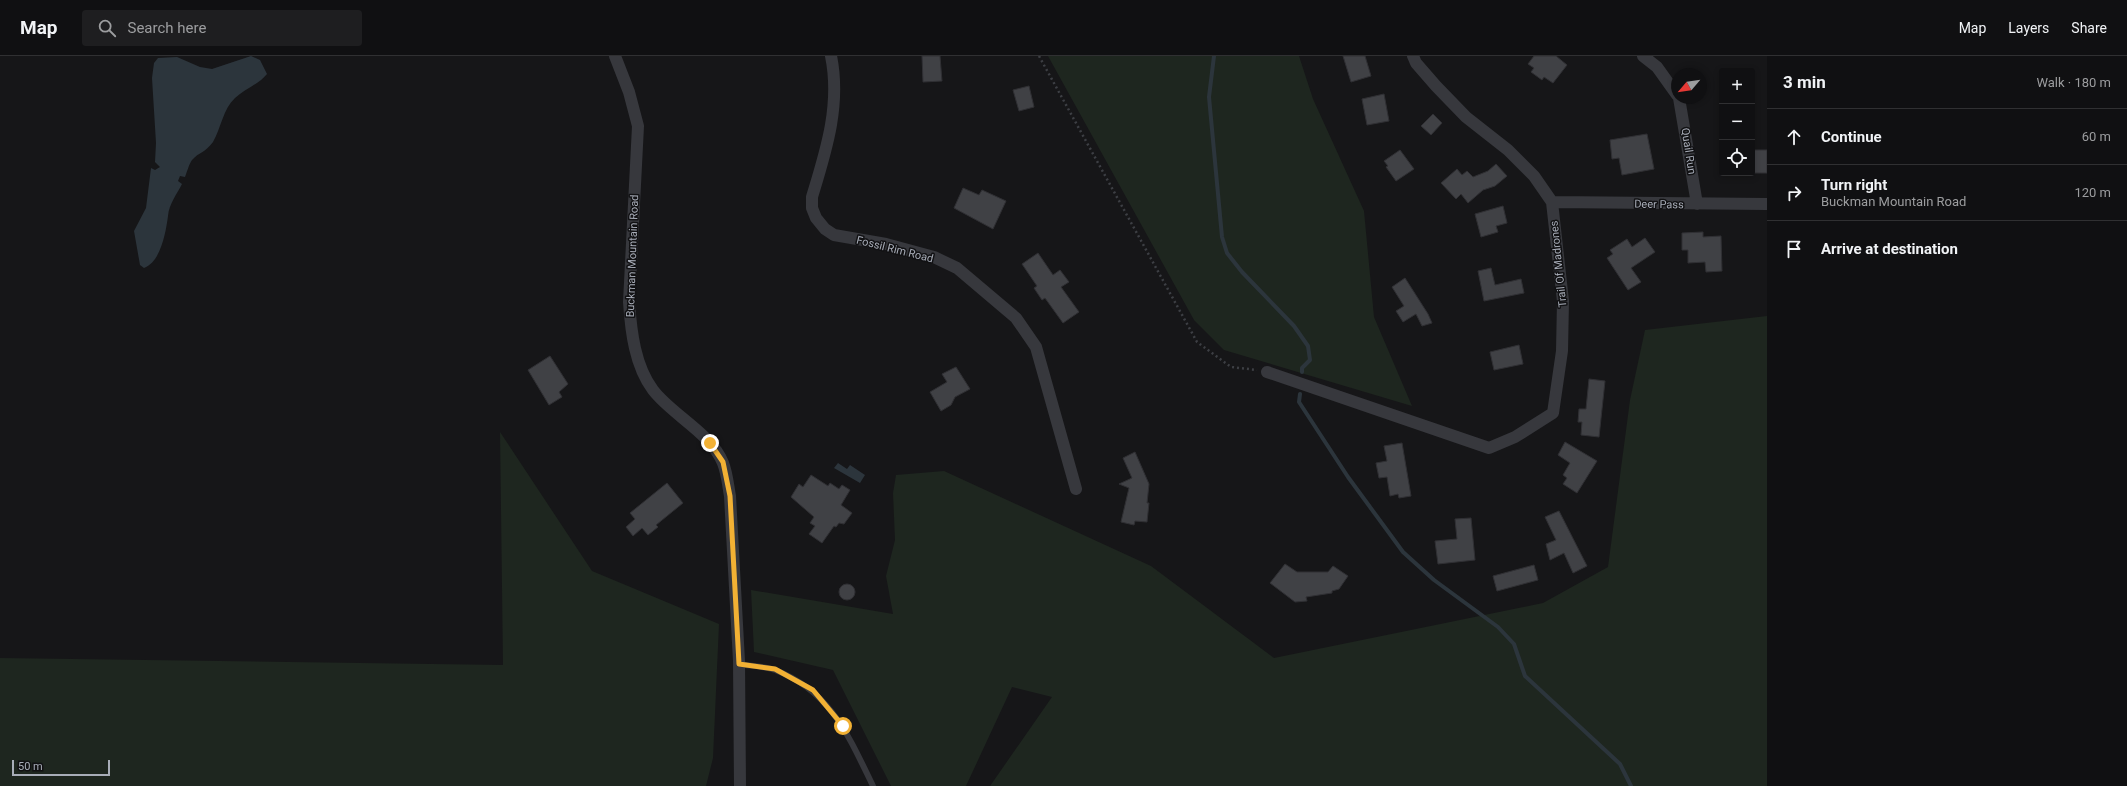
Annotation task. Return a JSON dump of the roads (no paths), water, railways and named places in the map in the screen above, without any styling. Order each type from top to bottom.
[{"type":"street","name":"Buckman Mountain Road","points":[[615,56],[629,92],[638,126],[629,302],[630,326],[640,363],[653,391],[710,443],[723,462],[730,496],[739,664],[740,786]]},
{"type":"street","name":"Fossil Rim Road","points":[[831,56],[834,94],[832,127],[812,197],[812,208],[816,218],[825,229],[834,234],[886,244],[934,257],[958,268],[1016,318],[1036,347],[1076,489]]},
{"type":"street","name":"Trail Of Madrones","points":[[1267,372],[1489,448],[1515,437],[1553,413],[1562,351],[1563,301],[1552,202],[1534,176],[1508,150],[1466,117],[1416,63],[1413,56]]},
{"type":"street","points":[[1643,56],[1657,67],[1671,87]]},
{"type":"street","name":"Quail Run","points":[[1681,104],[1697,204]]},
{"type":"street","name":"Deer Pass","points":[[1552,202],[1767,204]]},
{"type":"lane","points":[[739,664],[775,669],[813,690],[843,726],[873,786]]},
{"type":"waterway","points":[[1214,56],[1209,97],[1222,237],[1227,253],[1242,272],[1294,326],[1308,346],[1310,360],[1302,368],[1302,372]]},
{"type":"waterway","points":[[1300,394],[1299,402],[1348,477],[1403,552],[1434,580],[1498,627],[1514,644],[1525,676],[1620,764],[1631,786]]}]
